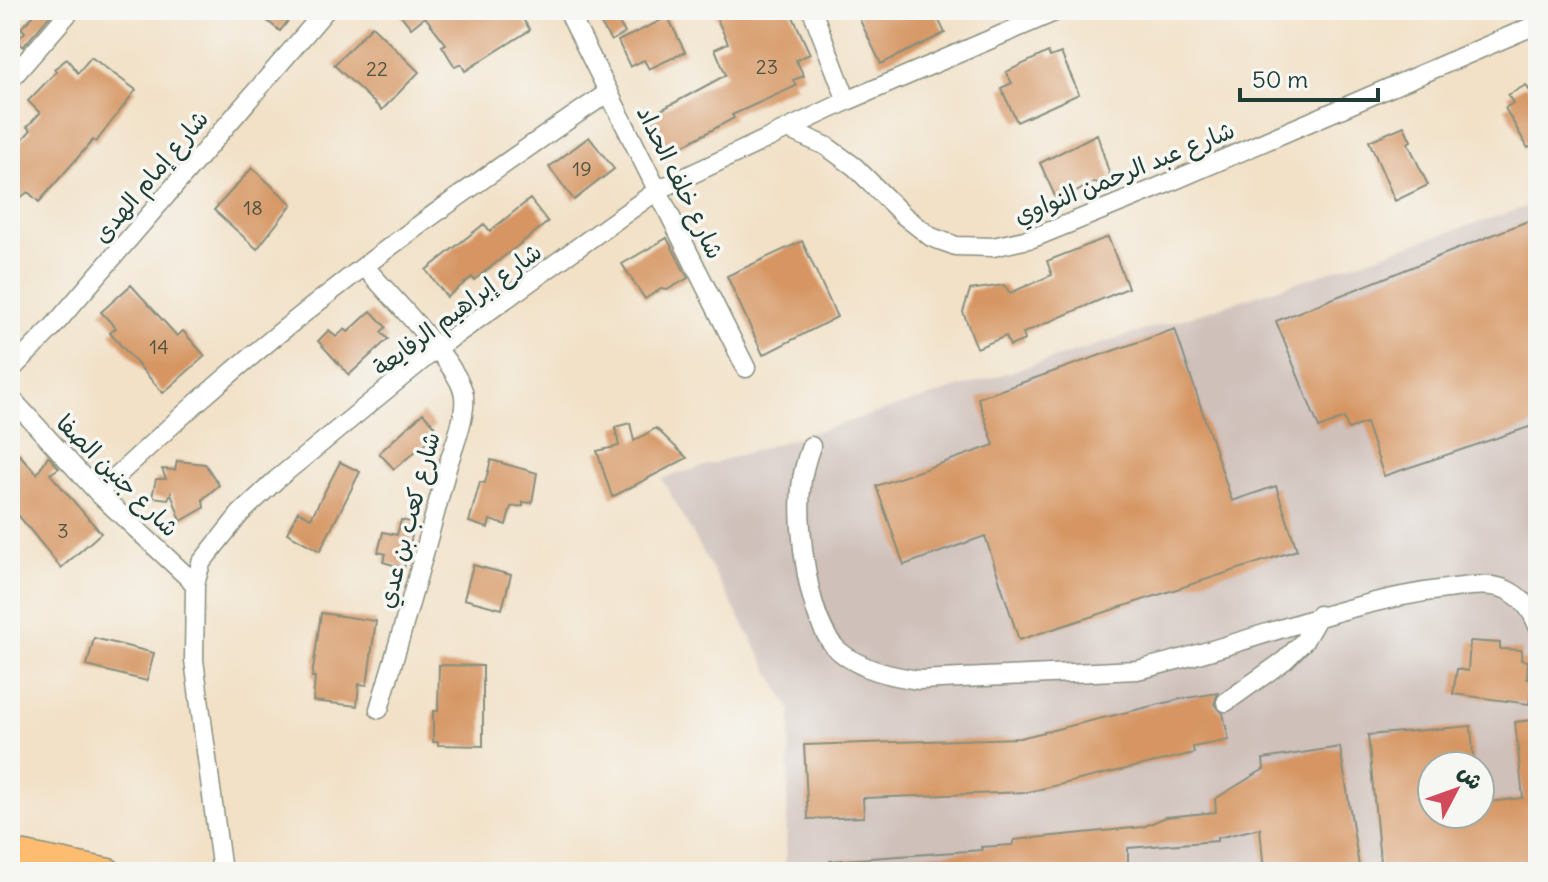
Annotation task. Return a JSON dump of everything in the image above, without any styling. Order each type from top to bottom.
[{"type":"highway","points":[[10,852],[109,872]]},
{"type":"street","points":[[10,80],[71,10]]},
{"type":"street","name":"شارع إمام الهدى","points":[[10,371],[52,328],[326,10]]},
{"type":"street","points":[[812,10],[847,101]]},
{"type":"street","name":"شارع إبراهيم الرفايعة","points":[[222,872],[194,660],[195,584],[201,563],[240,514],[276,480],[436,349],[658,190],[847,101],[1058,10]]},
{"type":"street","name":"شارع خلف الحداد","points":[[571,17],[746,368]]},
{"type":"street","name":"شارع عبد الرحمن النواوي","points":[[790,130],[826,146],[855,167],[903,215],[931,237],[956,246],[993,247],[1033,238],[1127,200],[1538,24]]},
{"type":"street","points":[[98,493],[203,398],[365,267],[492,171],[609,92]]},
{"type":"street","name":"شارع كعب بن عدي","points":[[365,267],[436,349],[460,383],[464,396],[464,406],[416,587],[379,709]]},
{"type":"street","name":"شارع جنين الصفا","points":[[10,397],[98,493],[195,584]]},
{"type":"street","points":[[811,446],[800,490],[809,584],[817,616],[828,639],[839,651],[862,666],[883,673],[919,680],[1137,670],[1319,615],[1428,591],[1467,587],[1505,589],[1521,600],[1538,626]]},
{"type":"street","points":[[1226,702],[1295,651],[1319,615]]},
{"type":"shaded area","points":[[1538,203],[1538,872],[785,872],[791,710],[662,479],[1211,310]]},
{"type":"building","points":[[39,10],[55,10],[23,47],[17,40],[25,32],[21,28]]},
{"type":"building","points":[[254,10],[297,10],[280,31]]},
{"type":"building","points":[[397,10],[517,10],[530,30],[465,71],[461,64],[455,67],[442,46],[446,44],[425,17],[411,28]]},
{"type":"building","points":[[713,10],[790,10],[810,54],[796,60],[804,76],[793,80],[796,86],[732,115],[734,118],[679,148],[675,139],[666,144],[650,116],[726,75],[715,49],[728,43]]},
{"type":"building","points":[[855,10],[934,10],[945,33],[881,64]]},
{"type":"building","points":[[615,16],[625,33],[611,41],[601,24]]},
{"type":"building","points":[[668,17],[685,52],[649,69],[644,60],[630,67],[618,41]]},
{"type":"building","points":[[372,26],[419,72],[382,110],[334,65]]},
{"type":"building","points":[[1048,52],[1050,57],[1061,53],[1079,94],[1017,122],[1001,88],[1012,83],[1006,72]]},
{"type":"building","points":[[91,57],[136,90],[96,142],[93,140],[39,202],[28,192],[10,205],[10,153],[31,130],[27,127],[40,113],[28,101],[56,72],[54,69],[67,59],[78,73]]},
{"type":"building","points":[[1538,84],[1538,142],[1528,148],[1505,108],[1513,103],[1508,95],[1526,85],[1529,90]]},
{"type":"building","points":[[1404,126],[1411,141],[1408,143],[1428,185],[1395,201],[1369,141]]},
{"type":"building","points":[[1097,134],[1111,179],[1105,184],[1093,182],[1058,203],[1040,163]]},
{"type":"building","points":[[589,137],[614,169],[574,200],[549,167]]},
{"type":"building","points":[[252,168],[292,204],[257,249],[214,210]]},
{"type":"building","points":[[530,199],[548,222],[474,280],[472,277],[447,297],[426,270],[484,224],[490,231]]},
{"type":"building","points":[[1538,217],[1538,424],[1384,476],[1366,423],[1348,429],[1344,418],[1319,428],[1276,321]]},
{"type":"building","points":[[1108,237],[1128,288],[1023,333],[1025,340],[1010,346],[1006,336],[977,348],[963,312],[970,290],[1004,285],[1010,293],[1052,275],[1047,261]]},
{"type":"building","points":[[667,238],[688,278],[645,299],[622,264]]},
{"type":"building","points":[[802,241],[837,317],[763,355],[727,276]]},
{"type":"building","points":[[131,285],[177,336],[183,331],[205,356],[163,393],[110,333],[116,328],[101,312]]},
{"type":"building","points":[[371,311],[386,327],[381,332],[388,339],[349,375],[318,341],[329,330],[336,337],[345,329],[348,332]]},
{"type":"building","points":[[1175,329],[1232,501],[1276,486],[1297,550],[1019,640],[985,536],[904,565],[876,486],[994,445],[978,398]]},
{"type":"building","points":[[423,413],[435,426],[427,433],[432,438],[394,469],[379,453]]},
{"type":"building","points":[[630,423],[634,441],[656,428],[687,458],[612,497],[597,451],[619,446],[615,427]]},
{"type":"building","points":[[10,444],[37,474],[48,456],[59,468],[50,474],[101,533],[61,568],[10,505]]},
{"type":"building","points":[[491,460],[537,473],[532,503],[523,502],[523,506],[511,507],[506,525],[490,520],[488,528],[469,522],[480,482],[485,483]]},
{"type":"building","points":[[177,461],[205,464],[219,485],[203,499],[204,508],[181,521],[171,493],[168,499],[152,497],[156,479],[166,479],[162,469],[175,470]]},
{"type":"building","points":[[340,462],[360,472],[320,551],[287,533],[298,511],[311,518]]},
{"type":"building","points":[[401,520],[415,523],[404,568],[383,562],[386,554],[378,552],[383,532],[397,535]]},
{"type":"building","points":[[473,565],[511,575],[502,609],[464,599]]},
{"type":"building","points":[[321,613],[376,621],[367,685],[359,684],[357,706],[313,701],[315,677],[312,677]]},
{"type":"building","points":[[94,638],[154,653],[147,681],[87,666]]},
{"type":"building","points":[[1470,641],[1500,643],[1500,649],[1522,650],[1521,660],[1528,661],[1527,679],[1533,680],[1529,704],[1453,694],[1457,669],[1468,671]]},
{"type":"building","points":[[439,665],[483,666],[483,746],[438,745],[438,742],[433,742],[433,711],[438,711]]},
{"type":"building","points":[[1218,693],[1214,704],[1223,713],[1229,740],[1193,747],[1194,753],[1028,792],[863,798],[864,817],[808,819],[804,745],[1020,738]]},
{"type":"building","points":[[1532,720],[1538,777],[1538,868],[1490,872],[1381,872],[1368,735],[1471,726],[1473,750],[1416,750],[1416,830],[1496,830],[1496,801],[1523,798],[1515,722]]},
{"type":"building","points":[[1340,747],[1360,872],[1264,872],[1260,828],[1217,838],[1217,841],[1128,848],[1128,872],[830,872],[830,861],[982,850],[981,847],[1012,845],[1014,840],[1143,827],[1166,817],[1216,812],[1215,799],[1264,769],[1263,759]]}]
